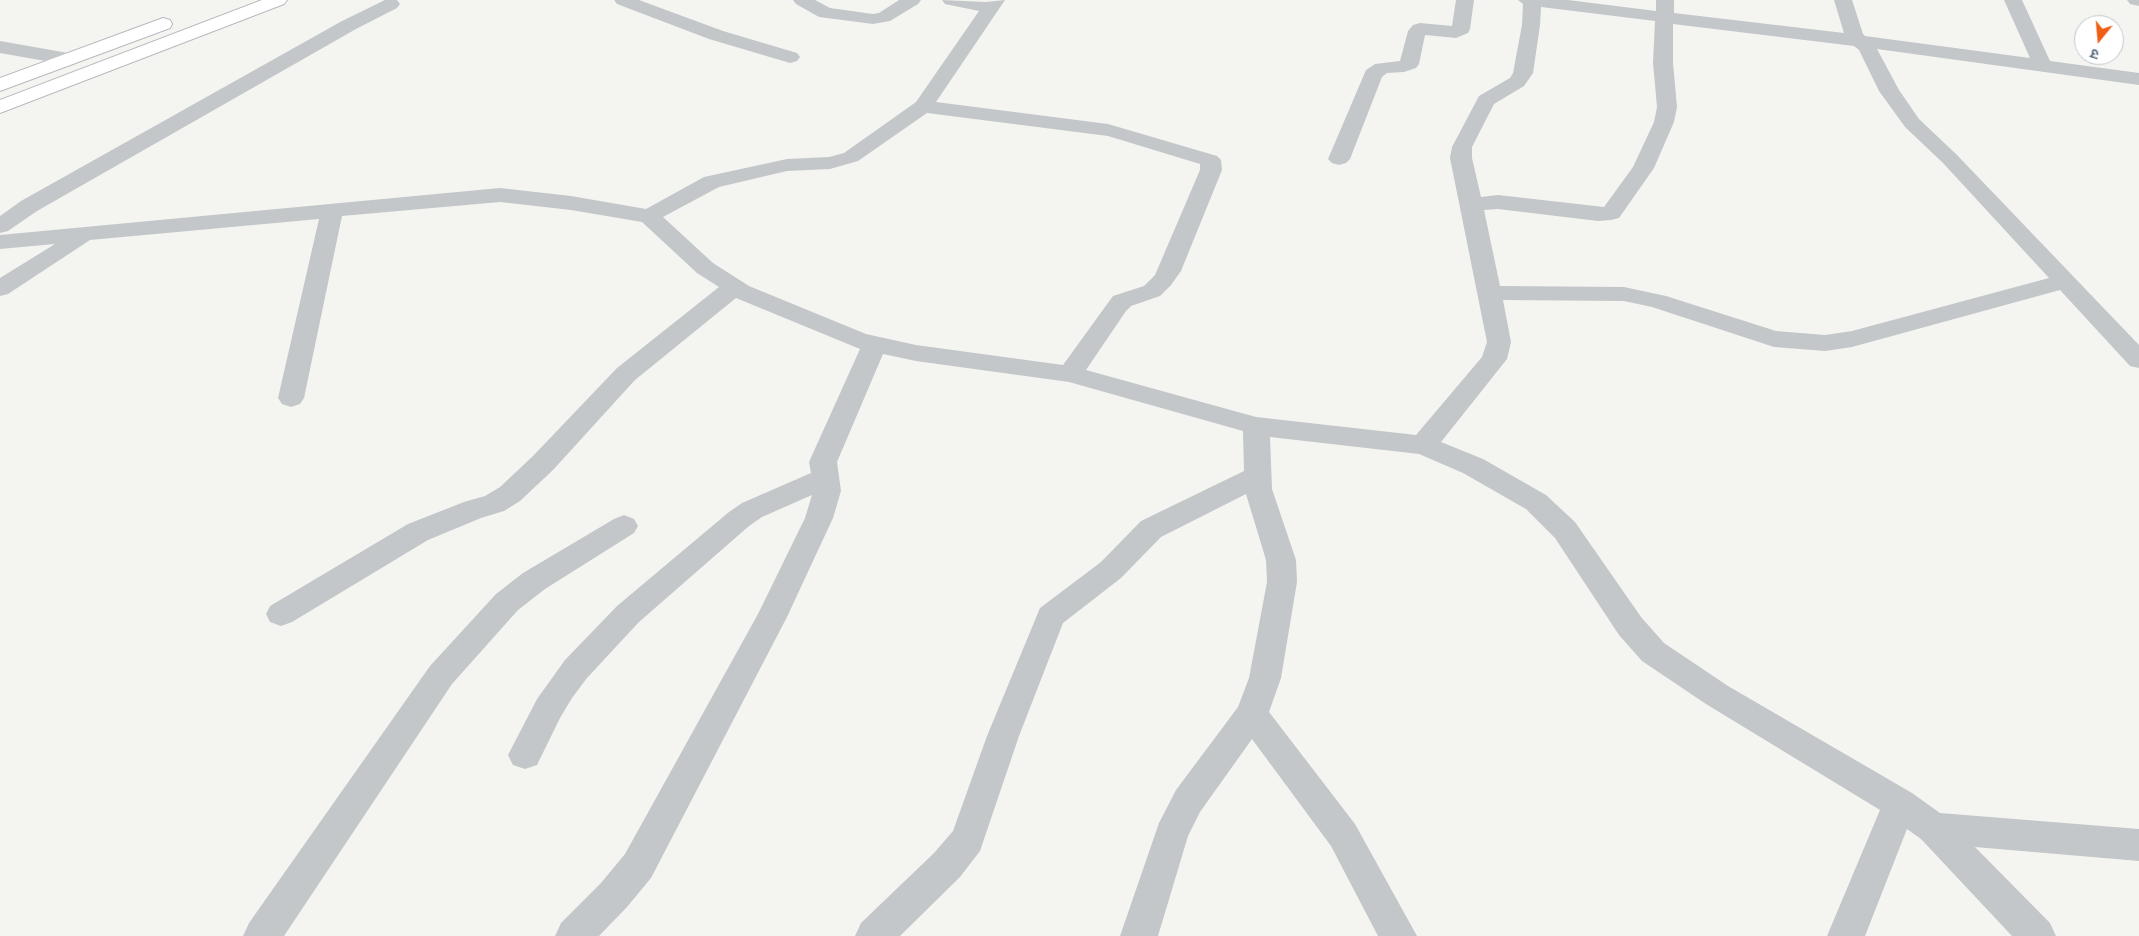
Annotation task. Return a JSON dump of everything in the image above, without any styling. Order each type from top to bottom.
[{"type":"main road","points":[[0,107],[278,0]]},
{"type":"main road","points":[[0,85],[184,16]]},
{"type":"street","points":[[623,0],[716,35],[790,57]]},
{"type":"street","points":[[802,0],[825,13],[873,19],[884,17],[912,0]]},
{"type":"street","points":[[649,216],[712,182],[787,165],[830,163],[845,159],[922,106],[994,4],[951,0]]},
{"type":"street","points":[[1339,159],[1373,74],[1382,68],[1409,64],[1417,31],[1456,32],[1461,29],[1466,0]]},
{"type":"street","points":[[1423,445],[1494,359],[1499,342],[1461,158],[1462,147],[1486,100],[1521,78],[1531,25],[1529,0],[1665,8],[1860,41],[2139,79]]},
{"type":"street","points":[[1843,0],[1854,36],[1868,47],[1889,91],[1912,123],[1950,159],[2139,360]]},
{"type":"street","points":[[2013,0],[2043,66]]},
{"type":"street","points":[[0,226],[29,206],[348,25],[391,4]]},
{"type":"street","points":[[1472,204],[1498,202],[1598,214],[1611,213],[1643,168],[1664,122],[1667,107],[1663,63],[1665,8]]},
{"type":"street","points":[[0,47],[68,59]]},
{"type":"street","points":[[922,106],[1108,130],[1210,160],[1211,170],[1169,271],[1152,292],[1122,301],[1116,306],[1070,374]]},
{"type":"street","points":[[0,242],[500,195],[571,203],[649,216],[705,268],[751,297],[844,336],[874,345],[916,353],[1070,374],[1256,426],[1423,445],[1472,466],[1536,502],[1566,530],[1630,626],[1653,652],[1717,695],[1900,804],[1933,828],[2037,936]]},
{"type":"street","points":[[291,398],[332,211]]},
{"type":"street","points":[[0,289],[86,234]]},
{"type":"street","points":[[1488,293],[1633,296],[1657,301],[1774,339],[1825,343],[1852,339],[2065,281]]},
{"type":"street","points":[[281,614],[418,532],[474,509],[494,504],[510,494],[543,464],[626,374],[734,287]]},
{"type":"street","points":[[2114,332],[2139,332]]},
{"type":"street","points":[[574,936],[614,895],[638,866],[657,834],[772,617],[819,518],[827,491],[823,462],[874,345]]},
{"type":"street","points":[[1139,936],[1171,834],[1188,801],[1252,714],[1265,678],[1282,582],[1281,560],[1258,488],[1256,426]]},
{"type":"street","points":[[874,936],[947,865],[968,840],[1003,736],[1051,616],[1111,570],[1152,529],[1257,476]]},
{"type":"street","points":[[524,754],[548,709],[566,682],[628,614],[745,515],[825,478]]},
{"type":"street","points":[[262,936],[441,675],[513,597],[534,580],[624,526]]},
{"type":"street","points":[[1252,714],[1343,835],[1398,936]]},
{"type":"street","points":[[1846,936],[1900,804]]},
{"type":"street","points":[[1933,828],[2139,844]]}]
